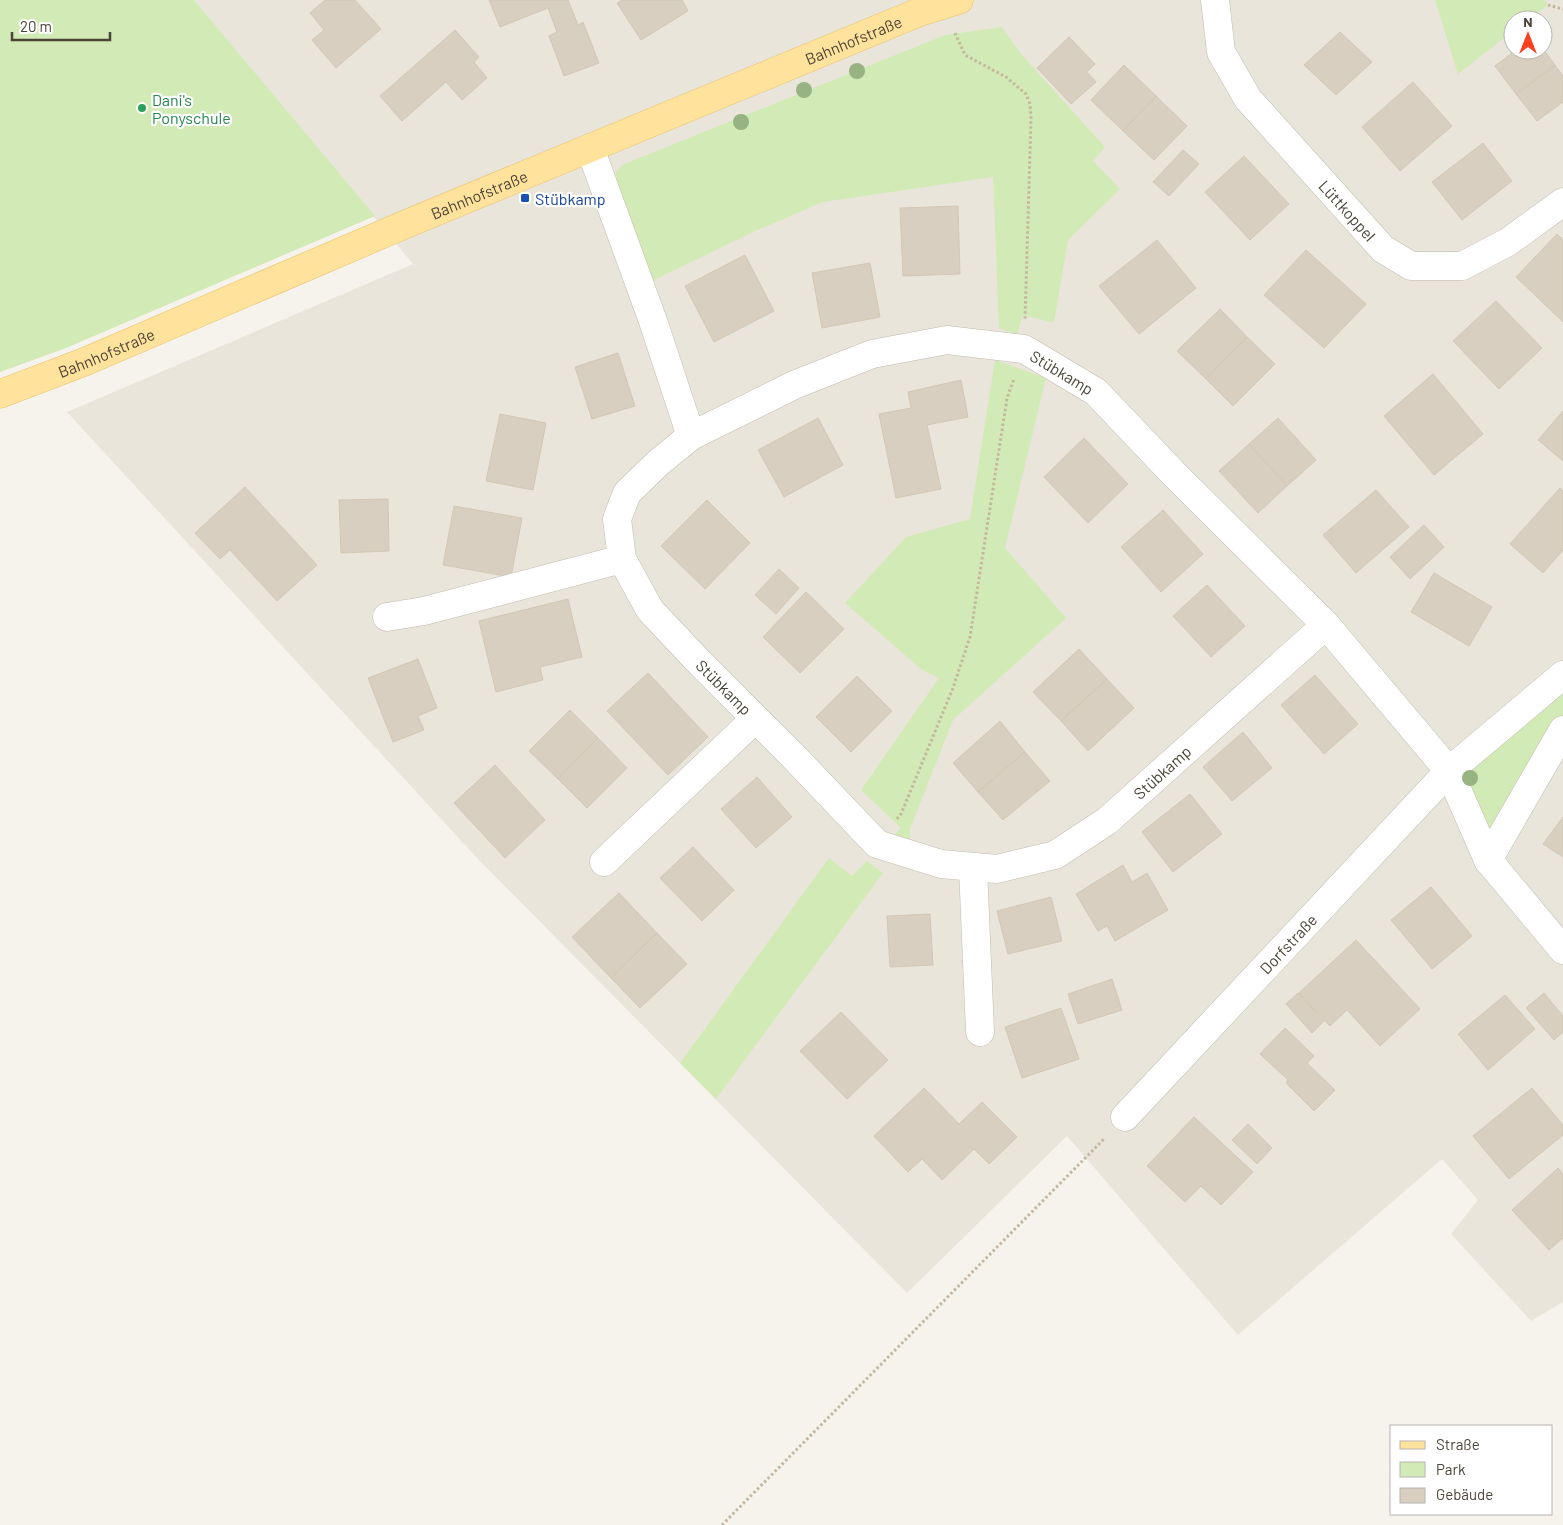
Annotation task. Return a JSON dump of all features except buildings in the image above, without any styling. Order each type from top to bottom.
[{"type":"main road","name":"Bahnhofstraße","points":[[0,394],[84,362],[406,224],[590,148],[914,7],[951,2]]},
{"type":"street","name":"Lüttkoppel","points":[[1216,0],[1221,52],[1248,98],[1383,249],[1411,266],[1462,266],[1508,242],[1563,202]]},
{"type":"street","points":[[590,148],[653,321],[691,436]]},
{"type":"street","name":"Stübkamp","points":[[1326,625],[1107,821],[1055,855],[997,869],[941,864],[877,844],[650,610],[622,559],[617,519],[627,493],[658,463],[691,436],[794,385],[872,354],[948,340],[1024,349],[1096,392],[1174,474],[1326,625],[1449,771]]},
{"type":"street","points":[[387,617],[424,611],[622,559]]},
{"type":"street","name":"Dorfstraße","points":[[1125,1117],[1449,771],[1563,675]]},
{"type":"street","points":[[604,862],[755,719]]},
{"type":"street","points":[[1488,860],[1563,730]]},
{"type":"street","points":[[1449,771],[1488,860],[1563,950]]},
{"type":"street","points":[[973,868],[980,1032]]},
{"type":"path","points":[[877,844],[901,814],[953,688],[970,637],[1007,398],[1024,349],[1030,104],[1026,94],[1006,77],[965,55],[951,2]]},
{"type":"path","points":[[1548,4],[1563,10]]},
{"type":"path","points":[[722,1525],[1125,1117]]},
{"type":"shaded area","points":[[194,0],[1563,0],[1563,1302],[1531,1321],[1451,1234],[1478,1200],[1442,1159],[1238,1335],[1067,1136],[907,1293],[477,858],[67,412],[413,264]]},
{"type":"green space","name":"Dani's Ponyschule","points":[[0,0],[194,0],[375,216],[66,348],[0,372]]},
{"type":"green space","points":[[1435,0],[1544,0],[1548,5],[1541,10],[1503,10],[1503,39],[1458,74]]},
{"type":"green space","points":[[1002,27],[1021,54],[1105,147],[1093,161],[1120,189],[1068,240],[1054,323],[1023,315],[1017,334],[999,328],[993,177],[823,202],[753,232],[648,283],[615,178],[616,172],[622,165],[945,35]]},
{"type":"green space","points":[[995,360],[1046,378],[1005,548],[1066,618],[953,720],[910,829],[910,847],[888,840],[901,828],[861,790],[939,678],[921,669],[845,603],[906,537],[970,519]]},
{"type":"green space","points":[[1563,681],[1563,718],[1487,844],[1454,774]]},
{"type":"green space","points":[[829,858],[852,876],[867,861],[883,873],[716,1099],[680,1063]]},
{"type":"place","name":"Dani's Ponyschule","points":[[142,108]]},
{"type":"place","name":"Stübkamp","points":[[525,198]]}]
